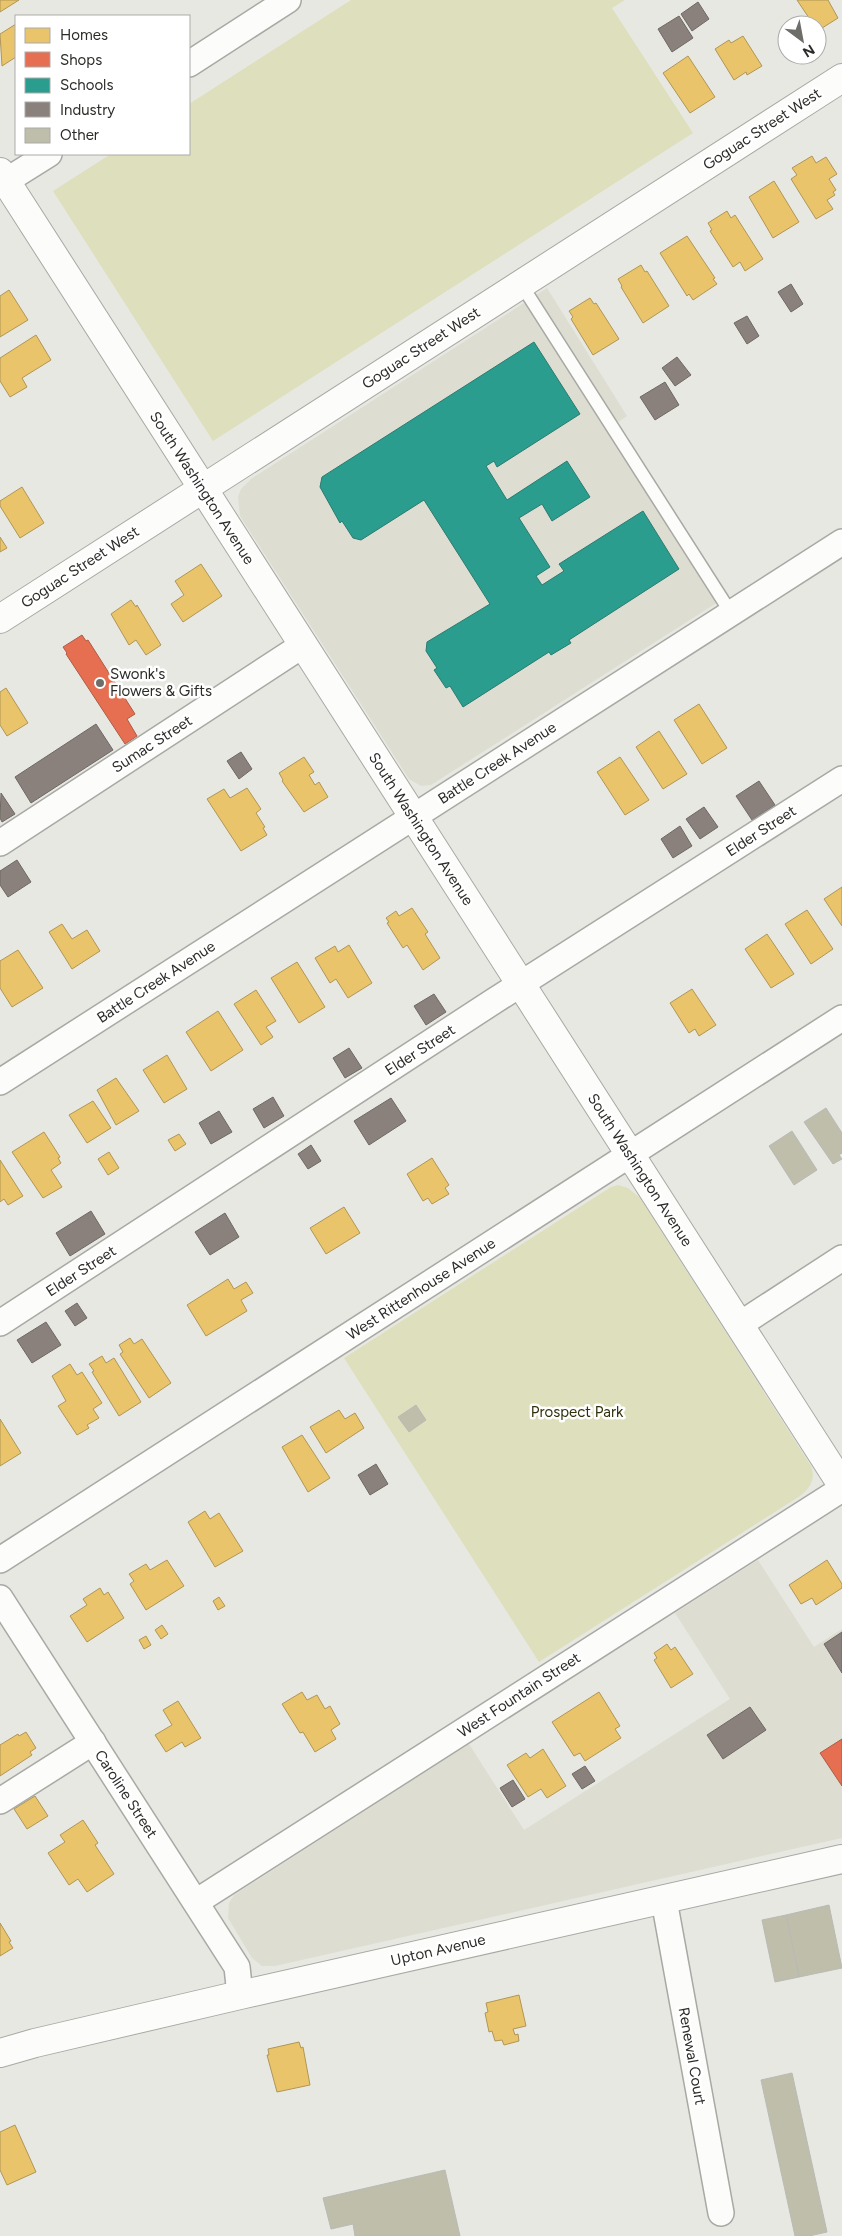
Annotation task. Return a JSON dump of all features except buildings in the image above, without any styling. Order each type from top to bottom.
[{"type":"street","points":[[190,63],[288,0]]},
{"type":"street","name":"Goguac Street West","points":[[0,619],[842,78]]},
{"type":"street","points":[[4,185],[48,155]]},
{"type":"street","name":"South Washington Avenue","points":[[4,185],[203,489],[842,1487]]},
{"type":"street","name":"Battle Creek Avenue","points":[[0,1082],[842,542]]},
{"type":"street","name":"Sumac Street","points":[[0,843],[303,645]]},
{"type":"street","name":"Elder Street","points":[[0,1323],[521,984],[842,779]]},
{"type":"street","name":"West Rittenhouse Avenue","points":[[0,1560],[842,1018]]},
{"type":"street","points":[[739,1325],[842,1258]]},
{"type":"street","name":"West Fountain Street","points":[[196,1902],[842,1487]]},
{"type":"street","name":"Caroline Street","points":[[0,1598],[237,1967],[240,1995]]},
{"type":"street","points":[[0,1801],[93,1742]]},
{"type":"street","name":"Upton Avenue","points":[[0,2053],[240,1995],[842,1859]]},
{"type":"street","name":"Renewal Court","points":[[664,1900],[721,2213]]},
{"type":"lane","points":[[521,284],[731,613]]},
{"type":"shaded area","points":[[547,288],[627,416],[617,423],[729,595],[431,785],[421,786],[409,779],[240,516],[238,497],[241,489],[251,479]]},
{"type":"shaded area","points":[[758,1560],[814,1647],[842,1629],[842,1838],[275,1966],[262,1966],[252,1958],[228,1918],[229,1903],[234,1895],[469,1744],[524,1830],[730,1699],[675,1613]]},
{"type":"green space","points":[[351,0],[625,0],[612,8],[693,133],[213,441],[53,191],[109,155],[190,155],[190,103]]},
{"type":"green space","name":"Prospect Park","points":[[618,1185],[628,1188],[640,1198],[811,1466],[813,1475],[807,1490],[800,1496],[539,1662],[344,1358],[611,1187]]},
{"type":"place","name":"Swonk's Flowers & Gifts","points":[[100,683]]}]
